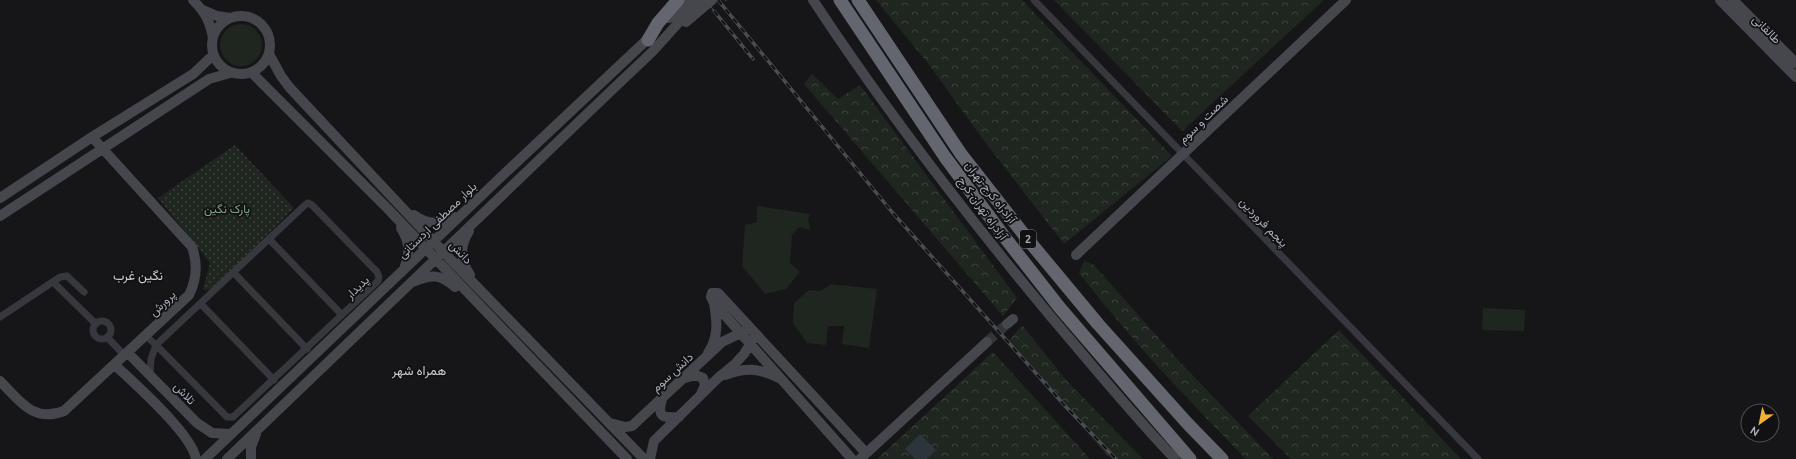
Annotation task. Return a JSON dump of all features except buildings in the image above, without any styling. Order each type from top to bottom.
[{"type":"highway","points":[[648,40],[658,22],[678,0]]},
{"type":"highway","name":"آزادراه تهران-کرج","points":[[840,0],[945,157],[1006,239],[1060,308],[1190,459]]},
{"type":"highway","name":"آزادراه کرج-تهران","points":[[860,0],[866,13],[961,154],[1029,241],[1103,330],[1188,424],[1222,459]]},
{"type":"street","points":[[193,0],[203,10],[210,24],[213,38],[213,55],[217,62],[230,72],[237,75],[252,73],[263,65],[269,54],[271,45],[269,35],[261,24],[249,17],[239,16],[230,18],[217,16],[203,10]]},
{"type":"street","name":"بلوار مصطفی اردستانی","points":[[205,459],[465,211],[648,40],[688,0]]},
{"type":"street","points":[[227,459],[653,50],[699,0]]},
{"type":"street","points":[[672,30],[687,22],[712,0]]},
{"type":"street","points":[[813,0],[858,69],[929,164],[1013,272],[1109,386],[1175,459]]},
{"type":"street","name":"پنجم فروردین","points":[[1034,0],[1478,459]]},
{"type":"street","name":"شصت و سوم","points":[[1076,255],[1184,155],[1346,0]]},
{"type":"street","name":"طالقانی","points":[[1720,0],[1796,77]]},
{"type":"street","name":"طالقانی","points":[[1733,0],[1796,63]]},
{"type":"street","points":[[213,38],[219,26],[230,18]]},
{"type":"street","name":"دانش","points":[[269,54],[290,88],[402,208],[474,301],[627,459]]},
{"type":"street","points":[[0,198],[92,137],[194,74],[213,55]]},
{"type":"street","points":[[0,216],[209,79],[230,72]]},
{"type":"street","name":"دانش","points":[[252,73],[387,208],[430,245]]},
{"type":"street","name":"پرورش","points":[[0,380],[33,412],[44,415],[55,415],[64,411],[189,295],[195,284],[197,271],[196,257],[192,247],[160,210],[102,150],[92,137]]},
{"type":"street","name":"پدیدار","points":[[308,203],[312,205],[377,272],[379,277],[378,281],[238,414],[233,417],[227,417],[156,345],[234,273],[308,203]]},
{"type":"street","points":[[387,208],[408,240],[408,256],[403,271]]},
{"type":"street","points":[[402,208],[422,221],[435,224],[445,222],[465,211]]},
{"type":"street","points":[[477,220],[462,243],[461,257],[465,267],[482,292]]},
{"type":"street","points":[[269,239],[342,315]]},
{"type":"street","name":"دانش","points":[[439,255],[482,292],[644,459]]},
{"type":"street","points":[[234,273],[307,349]]},
{"type":"street","points":[[0,317],[60,276],[67,276],[84,292]]},
{"type":"street","points":[[410,283],[428,277],[439,276],[446,279],[474,301]]},
{"type":"street","points":[[53,282],[96,324]]},
{"type":"street","points":[[386,288],[395,288],[397,292],[395,297]]},
{"type":"street","points":[[852,459],[714,303],[710,296],[712,293],[718,293],[863,456],[987,342]]},
{"type":"street","points":[[702,361],[711,348],[718,322],[714,303]]},
{"type":"street","points":[[201,304],[274,380]]},
{"type":"street","points":[[101,322],[108,324],[111,332],[107,337],[101,339],[96,336],[93,332],[96,324],[101,322]]},
{"type":"street","points":[[650,459],[654,441],[718,378],[739,360],[750,343],[753,331]]},
{"type":"street","name":"دانش سوم","points":[[610,423],[625,427],[632,426],[722,342],[740,333],[753,331]]},
{"type":"street","points":[[146,336],[156,345],[151,359],[150,376]]},
{"type":"street","points":[[107,337],[127,354]]},
{"type":"street","name":"تلاش","points":[[127,354],[192,419],[212,433],[231,434]]},
{"type":"street","points":[[115,365],[146,394],[180,430],[195,452],[196,459]]},
{"type":"street","points":[[718,378],[736,371],[758,370],[783,380]]},
{"type":"street","points":[[685,378],[695,375],[703,378],[705,385],[700,396]]},
{"type":"street","points":[[146,394],[146,389],[148,386],[158,384]]},
{"type":"street","points":[[662,399],[659,409],[661,414],[670,418],[679,416]]},
{"type":"street","points":[[180,430],[186,431],[190,429],[192,419]]},
{"type":"street","points":[[251,459],[251,447],[257,430]]},
{"type":"green space","points":[[876,0],[1022,0],[1172,156],[1064,244],[982,138],[930,66]]},
{"type":"green space","points":[[1054,0],[1324,0],[1182,131]]},
{"type":"green space","points":[[241,24],[256,30],[262,45],[256,60],[241,66],[226,60],[220,45],[226,30]]},
{"type":"green space","points":[[812,74],[838,99],[860,85],[1017,298],[1003,316],[804,84]]},
{"type":"green space","name":"پارک نگین","points":[[235,145],[294,208],[213,289],[203,290],[210,263],[158,198]]},
{"type":"green space","points":[[757,206],[810,214],[808,219],[810,230],[799,227],[792,235],[790,263],[800,272],[786,289],[765,294],[742,266],[745,225],[757,222]]},
{"type":"green space","points":[[1084,261],[1094,265],[1180,362],[1273,459],[1246,459],[1160,369],[1118,322],[1079,273]]},
{"type":"green space","points":[[831,284],[877,289],[869,348],[842,344],[844,326],[828,326],[826,345],[807,343],[793,323],[794,303],[809,290],[821,291]]},
{"type":"green space","points":[[1483,308],[1525,310],[1524,331],[1482,330]]},
{"type":"green space","points":[[1022,325],[1066,380],[1143,459],[1112,459],[1104,452],[1009,341]]},
{"type":"green space","points":[[1339,330],[1461,459],[1291,459],[1248,416]]},
{"type":"green space","points":[[993,352],[1090,459],[877,459]]},
{"type":"shaded area","points":[[920,434],[936,450],[927,459],[915,459],[905,449]]},
{"type":"tunnel","points":[[987,342],[1007,324]]},
{"type":"tram line","points":[[706,0],[714,11]]},
{"type":"railway","points":[[718,0],[892,212],[1066,407],[1116,459]]},
{"type":"railway","points":[[714,11],[753,59]]},
{"type":"district","name":"نگین غرب","points":[[138,275]]},
{"type":"district","name":"همراه شهر","points":[[419,370]]}]
